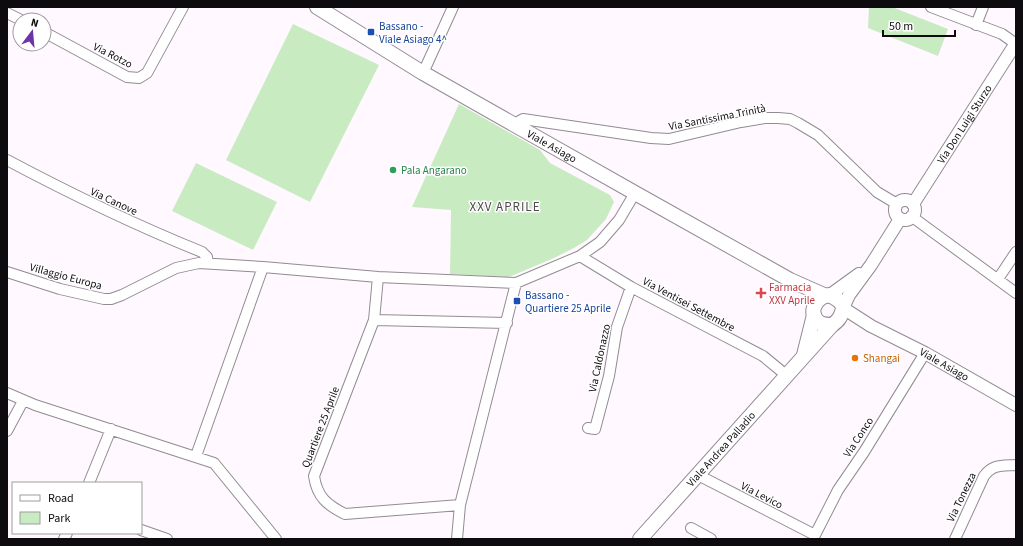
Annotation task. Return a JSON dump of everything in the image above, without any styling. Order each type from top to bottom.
[{"type":"main road","name":"Viale Asiago","points":[[317,7],[423,73],[790,280],[838,300],[843,307]]},
{"type":"main road","name":"Viale Asiago","points":[[790,280],[814,313],[816,320],[820,323],[835,324]]},
{"type":"main road","points":[[803,360],[814,313],[814,305],[817,301],[828,295]]},
{"type":"main road","points":[[835,324],[842,316],[843,307]]},
{"type":"main road","name":"Viale Andrea Palladio","points":[[640,539],[786,375],[803,360],[835,324]]},
{"type":"street","name":"Via Rotzo","points":[[52,36],[127,77],[139,78],[147,73],[183,7]]},
{"type":"street","points":[[423,73],[453,7]]},
{"type":"street","points":[[931,7],[1007,36],[1016,43]]},
{"type":"street","points":[[976,25],[982,7]]},
{"type":"street","name":"Via Don Luigi Sturzo","points":[[843,307],[849,295],[908,213],[1016,43]]},
{"type":"street","name":"Via Santissima Trinità","points":[[514,124],[523,119],[651,138],[669,139],[765,118],[790,120],[807,127],[818,135],[877,192],[896,204]]},
{"type":"street","name":"Via Canove","points":[[7,160],[74,196],[202,252],[207,257],[208,263]]},
{"type":"street","points":[[208,263],[378,277],[516,283],[580,256],[600,242],[619,220],[635,193]]},
{"type":"street","points":[[908,213],[896,215],[896,204],[901,200],[906,199],[908,213],[1016,293]]},
{"type":"street","points":[[998,280],[1016,252]]},
{"type":"street","name":"Via Ventisei Settembre","points":[[580,256],[630,287],[763,356],[786,375]]},
{"type":"street","name":"Villaggio Europa","points":[[7,272],[83,295],[111,299],[176,268],[190,264],[208,263]]},
{"type":"street","name":"Via Don Luigi Sturzo","points":[[828,295],[871,265]]},
{"type":"street","points":[[196,456],[262,267]]},
{"type":"street","name":"Quartiere 25 Aprile","points":[[378,277],[374,320],[314,476],[315,488],[325,502],[332,508],[345,514],[460,505]]},
{"type":"street","points":[[458,539],[460,505],[516,283]]},
{"type":"street","name":"Via Caldonazzo","points":[[588,428],[595,429],[609,376],[617,326],[630,287]]},
{"type":"street","name":"Viale Asiago","points":[[843,307],[871,326],[1016,406]]},
{"type":"street","points":[[374,320],[507,323]]},
{"type":"street","name":"Viale Asiago","points":[[835,324],[850,321],[871,326]]},
{"type":"street","name":"Via Conco","points":[[816,537],[838,490],[864,452],[924,354]]},
{"type":"street","points":[[7,393],[22,401],[196,456],[218,465],[276,539]]},
{"type":"street","points":[[7,431],[22,401]]},
{"type":"street","points":[[89,482],[111,429]]},
{"type":"street","name":"Via Tonezza","points":[[955,539],[984,476],[989,469],[1000,466],[1016,465]]},
{"type":"street","name":"Via Levico","points":[[698,475],[816,537]]},
{"type":"street","points":[[692,528],[711,539]]},
{"type":"street","points":[[142,530],[167,539]]},
{"type":"green space","points":[[869,7],[892,7],[948,29],[938,56],[868,28]]},
{"type":"green space","points":[[293,24],[379,65],[310,202],[226,160]]},
{"type":"green space","points":[[459,104],[540,150],[550,163],[610,195],[614,202],[606,219],[587,240],[554,258],[509,277],[450,274],[451,210],[412,207]]},
{"type":"green space","points":[[196,163],[277,202],[253,250],[172,211]]},
{"type":"place","name":"Bassano - Viale Asiago 4^","points":[[371,32]]},
{"type":"place","name":"Pala Angarano","points":[[393,170]]},
{"type":"place","name":"Farmacia XXV Aprile","points":[[761,293]]},
{"type":"place","name":"Bassano - Quartiere 25 Aprile","points":[[517,301]]},
{"type":"place","name":"Shangai","points":[[855,358]]},
{"type":"district","name":"XXV APRILE","points":[[505,206]]}]
